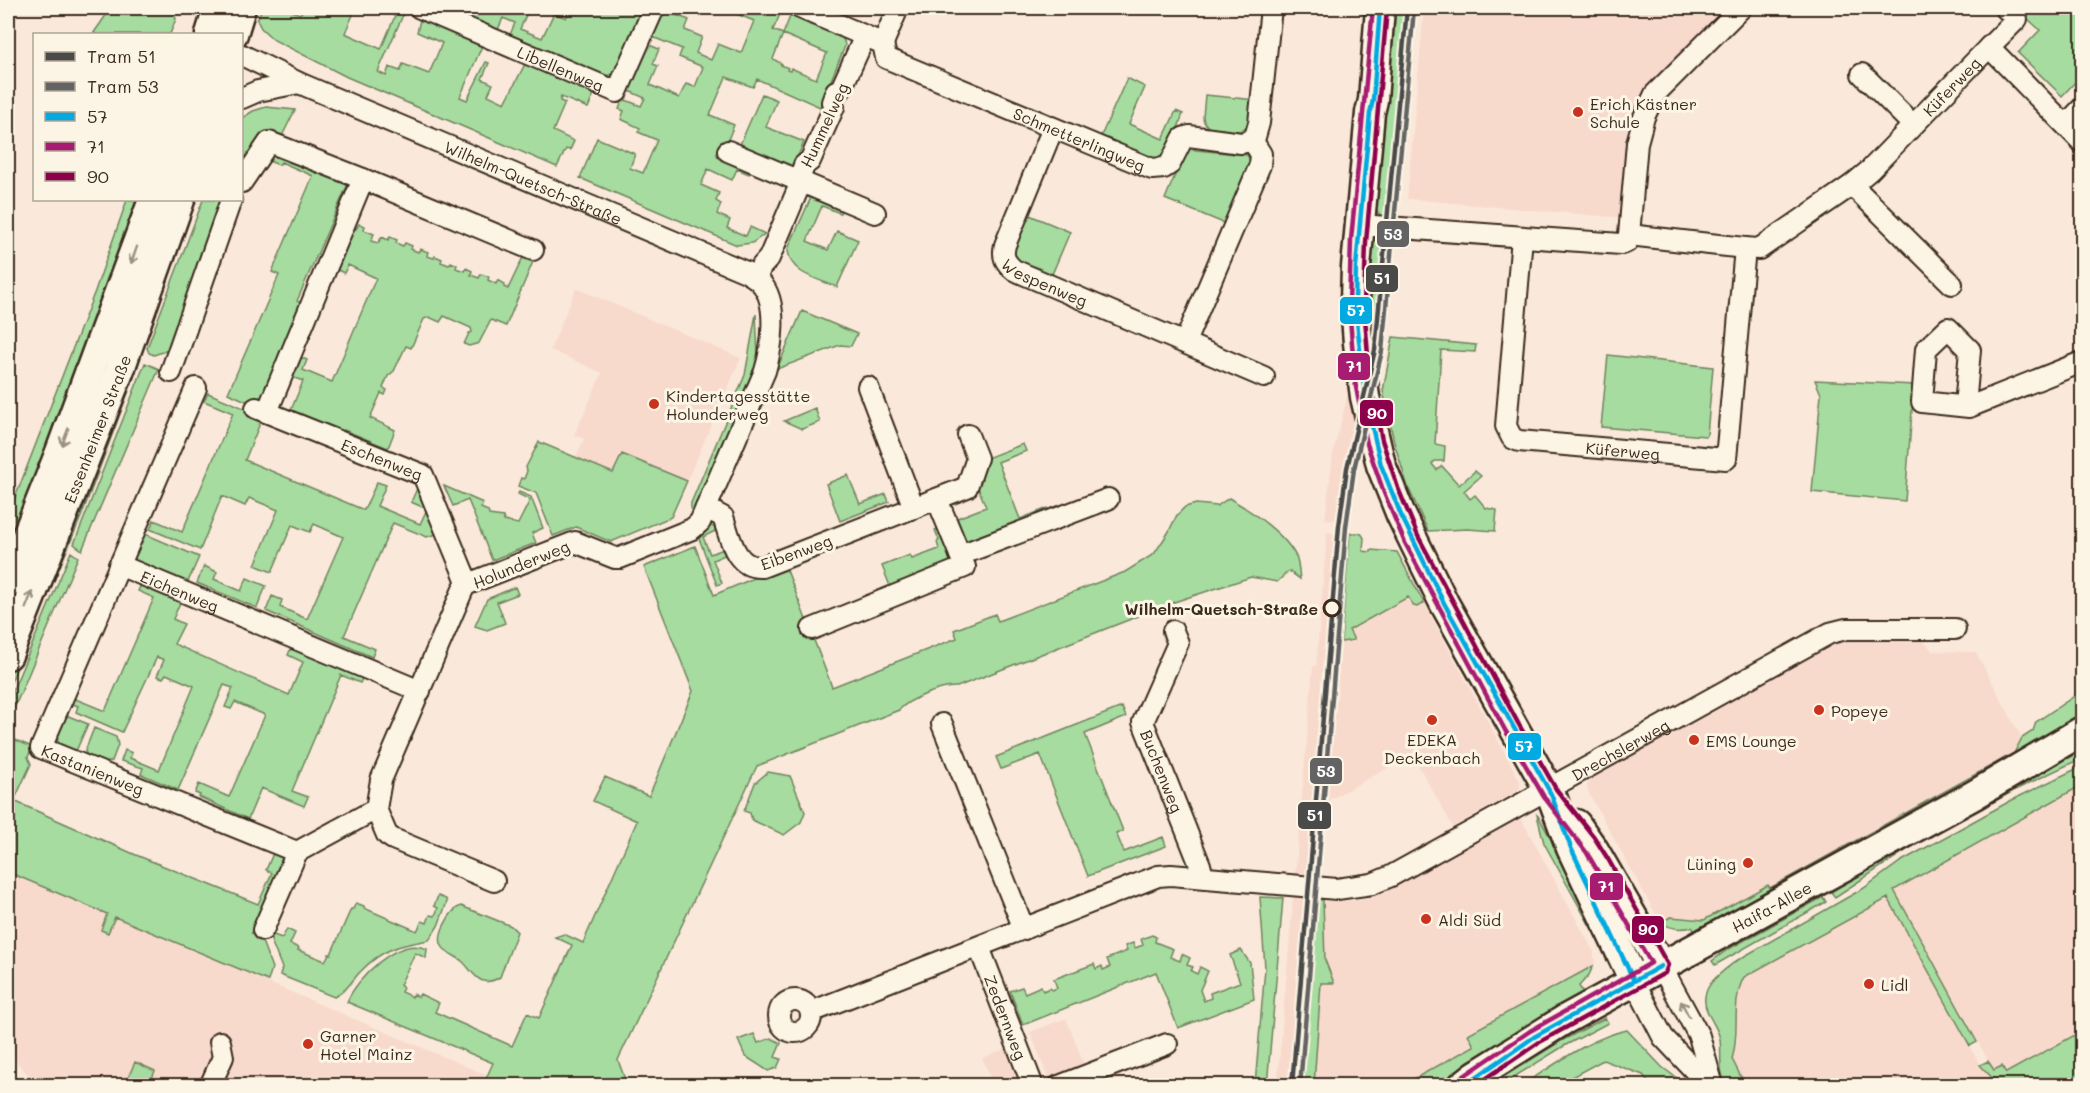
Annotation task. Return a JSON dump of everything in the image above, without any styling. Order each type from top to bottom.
[{"type":"street","points":[[210,33],[218,8]]},
{"type":"street","points":[[233,33],[241,8]]},
{"type":"street","name":"Libellenweg","points":[[420,8],[617,92],[654,8]]},
{"type":"street","points":[[800,8],[874,39]]},
{"type":"street","name":"Hummelweg","points":[[760,283],[761,267],[770,258],[801,182],[804,165],[810,162],[831,116],[836,91],[841,89],[898,8]]},
{"type":"street","points":[[1185,342],[1260,165],[1261,154],[1252,140],[1258,133],[1271,8]]},
{"type":"street","points":[[1380,8],[1356,267],[1355,302],[1368,414],[1381,465],[1401,515],[1444,603],[1550,792],[1571,848],[1663,1037],[1711,1086]]},
{"type":"street","points":[[1629,235],[1637,143],[1644,117],[1655,94],[1741,8]]},
{"type":"street","name":"Küferweg","points":[[1360,225],[1621,244],[1627,242],[1629,235],[1760,249],[1870,170],[2017,19],[2005,8]]},
{"type":"street","name":"Schmetterlingweg","points":[[874,39],[886,58],[1152,168],[1164,168],[1170,165],[1180,142],[1189,136],[1241,142],[1252,140]]},
{"type":"street","points":[[1989,47],[2082,142]]},
{"type":"street","name":"Wilhelm-Quetsch-Straße","points":[[243,55],[299,83],[746,272],[760,283]]},
{"type":"street","name":"Küferweg","points":[[1862,74],[1913,124]]},
{"type":"street","points":[[243,98],[299,83]]},
{"type":"street","points":[[2066,125],[2082,108]]},
{"type":"street","name":"Wespenweg","points":[[1053,128],[1005,245],[1002,254],[1005,262],[1014,270],[1264,377]]},
{"type":"street","points":[[243,181],[269,142],[533,250]]},
{"type":"street","name":"Hummelweg","points":[[728,151],[875,213]]},
{"type":"street","name":"Eschenweg","points":[[363,179],[261,410],[423,475],[468,584]]},
{"type":"street","points":[[1852,185],[1952,284]]},
{"type":"street","name":"Essenheimer Straße","points":[[8,584],[68,431],[173,201]]},
{"type":"street","name":"Essenheimer Straße","points":[[8,655],[119,372],[173,201]]},
{"type":"street","points":[[171,372],[231,201]]},
{"type":"street","name":"Küferweg","points":[[1522,237],[1506,426],[1512,438],[1519,441],[1726,459],[1745,248]]},
{"type":"street","name":"Holunderweg","points":[[376,809],[381,780],[464,587],[575,542],[620,558],[692,529],[700,522],[765,371],[771,349],[770,305],[760,283]]},
{"type":"street","points":[[1965,406],[1969,407],[2082,362]]},
{"type":"street","points":[[868,387],[914,508]]},
{"type":"street","points":[[119,565],[196,388]]},
{"type":"street","name":"Eibenweg","points":[[706,508],[721,514],[739,557],[754,568],[762,567],[967,487],[977,458],[968,435]]},
{"type":"street","points":[[812,629],[965,567],[937,499]]},
{"type":"street","points":[[960,555],[1108,499]]},
{"type":"street","name":"Eichenweg","points":[[119,565],[420,691]]},
{"type":"street","name":"Kastanienweg","points":[[119,565],[41,748],[297,852]]},
{"type":"street","name":"Drechslerweg","points":[[1203,877],[1337,889],[1372,884],[1550,792],[1837,630],[1955,629]]},
{"type":"street","name":"Buchenweg","points":[[1173,631],[1178,643],[1143,722],[1203,877]]},
{"type":"street","points":[[942,724],[1024,929]]},
{"type":"street","name":"Haifa-Allee","points":[[1462,1086],[1564,1020],[1984,789],[2082,731]]},
{"type":"street","points":[[1550,792],[1593,850],[1661,966],[1699,1036],[1711,1086]]},
{"type":"street","points":[[263,930],[297,852],[376,809],[387,835],[393,839],[494,880]]},
{"type":"street","points":[[812,1012],[1158,876],[1166,874],[1203,877]]},
{"type":"street","name":"Zedernweg","points":[[979,947],[1033,1086]]},
{"type":"street","points":[[210,1086],[223,1057],[220,1042]]},
{"type":"street","points":[[1059,1086],[1167,1044]]},
{"type":"shaded area","points":[[1424,8],[1702,8],[1716,20],[1658,80],[1623,218],[1407,199]]},
{"type":"shaded area","name":"Kindertagesstätte Holunderweg","points":[[576,288],[741,358],[687,481],[622,454],[613,473],[575,458],[584,439],[574,435],[602,373],[550,350]]},
{"type":"shaded area","points":[[1352,378],[1362,430],[1346,521],[1325,519],[1333,453]]},
{"type":"shaded area","points":[[1327,532],[1342,534],[1331,667],[1333,668],[1297,1085],[1277,1086],[1313,666],[1316,666]]},
{"type":"shaded area","points":[[1409,597],[1417,607],[1424,603],[1520,781],[1520,788],[1513,794],[1453,827],[1412,755],[1327,801],[1341,642],[1354,640],[1348,630]]},
{"type":"shaded area","points":[[1920,637],[1933,651],[1976,652],[2022,738],[2014,753],[1769,889],[1767,886],[1704,920],[1671,917],[1660,922],[1588,792],[1587,785],[1591,778],[1836,643],[1851,639]]},
{"type":"shaded area","points":[[2082,785],[2082,1031],[2006,1073],[1994,1071],[1893,890]]},
{"type":"shaded area","points":[[1516,818],[1521,818],[1594,952],[1593,966],[1469,1034],[1475,1045],[1401,1085],[1314,1086],[1321,982],[1323,900],[1347,901],[1369,898]]},
{"type":"shaded area","points":[[8,872],[108,914],[102,930],[108,932],[114,917],[487,1075],[483,1085],[38,1085],[8,1053]]},
{"type":"shaded area","points":[[1888,898],[1980,1065],[1999,1085],[1745,1085],[1732,1059],[1737,1042],[1736,996],[1744,977]]},
{"type":"shaded area","points":[[1066,1018],[1086,1069],[1050,1083],[1030,1032]]},
{"type":"shaded area","points":[[1010,1047],[1026,1085],[993,1085],[982,1058]]},
{"type":"green space","points":[[111,8],[172,8],[176,19],[170,33],[94,33]]},
{"type":"green space","points":[[262,8],[285,8],[300,14],[304,8],[356,8],[345,33],[381,49],[395,16],[376,8],[406,8],[378,72],[386,76],[389,67],[400,71],[403,64],[429,74],[442,43],[417,32],[420,20],[427,16],[454,29],[454,34],[482,46],[460,97],[467,100],[486,62],[489,63],[482,79],[493,84],[488,95],[505,103],[525,64],[594,94],[588,108],[561,97],[560,101],[565,103],[553,131],[574,141],[570,150],[566,149],[557,167],[347,77],[274,40],[261,28],[257,20]]},
{"type":"green space","points":[[448,8],[529,8],[520,29],[542,38],[554,13],[566,18],[571,8],[644,8],[617,70],[603,77],[509,37],[515,23],[503,18],[497,32],[446,10]]},
{"type":"green space","points":[[662,8],[679,8],[676,15],[689,20],[685,30],[702,37],[696,53],[711,60],[718,44],[741,53],[754,21],[732,12],[734,8],[747,8],[766,15],[772,9],[782,10],[773,30],[783,34],[791,14],[809,21],[810,25],[818,24],[831,29],[844,41],[845,46],[820,107],[757,79],[753,87],[726,77],[710,115],[734,125],[722,154],[752,167],[749,174],[737,169],[732,180],[708,169],[701,185],[719,193],[716,201],[721,204],[717,214],[730,220],[727,228],[746,236],[750,227],[765,234],[752,243],[737,245],[580,178],[597,138],[635,154],[630,168],[643,173],[657,140],[638,132],[640,128],[621,119],[624,111],[619,109],[623,99],[641,106],[645,98],[627,90],[647,44],[659,49],[653,64],[658,66],[650,85],[679,98],[686,84],[695,87],[703,67],[679,57],[682,49],[650,36]],"holes":[[[783,34],[827,53],[816,79],[791,68],[790,71],[787,70],[788,68],[773,59]]]},
{"type":"green space","points":[[1388,8],[1413,8],[1393,221],[1381,216],[1375,209]]},
{"type":"green space","points":[[2016,8],[2082,8],[2082,75],[2062,96],[2018,53],[2040,30]]},
{"type":"green space","points":[[1127,78],[1145,87],[1129,124],[1163,139],[1176,111],[1183,114],[1176,135],[1168,149],[1158,157],[1151,158],[1101,136]]},
{"type":"green space","points":[[762,94],[777,100],[766,127],[804,142],[791,172],[738,149]]},
{"type":"green space","points":[[1205,95],[1256,100],[1250,124],[1240,131],[1209,128],[1203,117]]},
{"type":"green space","points":[[266,107],[295,110],[280,140],[243,170],[243,117]]},
{"type":"green space","points":[[1186,149],[1247,155],[1251,161],[1226,224],[1165,199]]},
{"type":"green space","points":[[267,152],[350,179],[297,301],[304,304],[260,407],[228,393],[279,275],[272,272],[313,176],[281,162],[279,165],[264,159]]},
{"type":"green space","points":[[813,193],[844,206],[840,213],[822,206],[807,241],[828,250],[837,231],[858,240],[837,287],[799,270],[790,257],[788,249]]},
{"type":"green space","points":[[127,201],[143,201],[8,555],[8,516],[95,291]]},
{"type":"green space","points":[[192,201],[196,201],[148,332],[136,372],[81,517],[8,689],[8,679],[74,516]]},
{"type":"green space","points":[[203,201],[225,201],[175,344],[154,355],[149,353],[147,348]]},
{"type":"green space","points":[[1027,214],[1070,232],[1050,279],[1014,261],[1012,246]]},
{"type":"green space","points":[[359,224],[365,226],[364,230],[374,234],[371,241],[378,243],[382,237],[388,240],[390,237],[403,246],[405,243],[412,246],[411,249],[418,252],[420,249],[428,252],[427,256],[442,259],[441,262],[449,265],[451,262],[457,265],[456,268],[464,271],[466,268],[472,271],[471,275],[479,278],[481,274],[489,277],[488,280],[496,284],[498,280],[508,289],[525,253],[535,257],[506,326],[491,320],[479,343],[469,346],[464,344],[469,333],[472,332],[471,328],[444,316],[440,322],[429,317],[424,319],[411,348],[406,346],[394,371],[388,376],[383,388],[387,390],[385,395],[381,393],[370,418],[395,430],[388,448],[344,430],[340,436],[289,415],[303,381],[286,375],[295,355],[307,360],[303,370],[332,382],[376,278],[348,265],[344,273],[333,268],[350,227],[356,229]]},
{"type":"green space","points":[[1392,237],[1380,360],[1374,387],[1371,371],[1367,249],[1379,238]]},
{"type":"green space","points":[[802,311],[857,334],[851,346],[840,345],[777,369]]},
{"type":"green space","points":[[756,314],[758,357],[754,373],[695,514],[691,503],[745,375]]},
{"type":"green space","points":[[1393,337],[1476,345],[1475,352],[1441,350],[1435,444],[1445,446],[1444,461],[1435,461],[1432,464],[1437,470],[1442,466],[1459,485],[1475,471],[1481,476],[1464,491],[1470,499],[1475,495],[1486,508],[1497,510],[1495,531],[1467,529],[1428,531],[1408,487],[1394,442],[1383,391]]},
{"type":"green space","points":[[1608,355],[1713,367],[1707,435],[1601,427]]},
{"type":"green space","points":[[145,363],[159,369],[82,550],[74,544]]},
{"type":"green space","points":[[1815,380],[1914,385],[1905,501],[1812,492],[1821,394]]},
{"type":"green space","points":[[208,393],[263,416],[245,460],[364,510],[377,482],[386,485],[377,506],[420,524],[427,509],[411,502],[419,484],[440,533],[427,537],[393,523],[344,636],[375,649],[372,657],[266,611],[272,596],[282,600],[280,607],[307,619],[343,537],[314,524],[310,532],[292,525],[272,572],[255,565],[278,510],[249,498],[245,506],[222,496],[200,550],[150,529],[154,520],[182,532],[233,413],[204,401]]},
{"type":"green space","points":[[815,408],[820,422],[802,429],[784,421]]},
{"type":"green space","points":[[539,442],[613,473],[622,454],[687,481],[671,517],[611,542],[576,527],[553,536],[536,493],[518,486],[521,478],[524,479],[526,467]]},
{"type":"green space","points":[[1023,444],[1026,451],[998,462],[1020,519],[1048,508],[1051,516],[976,546],[963,542],[952,520],[986,507],[975,480],[984,459]]},
{"type":"green space","points":[[848,475],[860,504],[886,494],[889,502],[840,521],[826,484]]},
{"type":"green space","points":[[444,486],[483,503],[481,508],[488,511],[489,515],[503,517],[504,521],[518,524],[530,500],[518,494],[519,492],[531,497],[543,528],[532,533],[536,543],[492,560],[468,500],[453,506]]},
{"type":"green space","points":[[1229,498],[1286,541],[1297,559],[1300,579],[1289,571],[1277,582],[1251,577],[1177,601],[957,687],[926,694],[899,710],[757,766],[618,1060],[627,1085],[483,1085],[493,1063],[347,1002],[359,982],[380,962],[404,948],[416,946],[427,949],[426,958],[415,953],[400,985],[403,988],[401,992],[412,997],[414,994],[418,997],[420,994],[439,1003],[435,1012],[512,1046],[527,1013],[539,1018],[572,945],[555,937],[564,934],[583,943],[637,821],[593,801],[605,777],[649,796],[693,691],[644,567],[695,546],[714,595],[785,565],[832,687],[957,638],[954,630],[995,614],[998,621],[1125,572],[1154,554],[1177,515],[1185,507],[1196,504],[1217,506]]},
{"type":"green space","points":[[709,524],[717,530],[703,537],[710,554],[724,549],[727,554],[713,560],[722,583],[717,585],[698,536],[705,533]]},
{"type":"green space","points":[[941,528],[955,562],[892,591],[882,566],[910,555],[912,559],[939,549],[937,542],[939,540],[935,530]]},
{"type":"green space","points":[[138,531],[199,557],[187,584],[132,562],[129,552]]},
{"type":"green space","points":[[1350,533],[1361,533],[1364,538],[1363,551],[1397,552],[1424,603],[1417,607],[1414,606],[1408,597],[1349,630],[1354,640],[1341,642]]},
{"type":"green space","points":[[71,552],[78,557],[8,723],[8,702]]},
{"type":"green space","points":[[204,566],[217,572],[214,579],[241,591],[247,578],[266,586],[257,608],[197,583]]},
{"type":"green space","points":[[143,581],[182,598],[173,619],[184,624],[174,644],[289,695],[303,662],[288,655],[292,645],[364,675],[360,683],[341,675],[292,791],[308,797],[304,806],[261,788],[248,819],[199,797],[200,795],[195,793],[199,784],[229,797],[265,715],[235,702],[231,709],[225,707],[233,688],[224,685],[178,790],[141,774],[143,768],[121,761],[125,750],[132,753],[130,758],[159,770],[194,686],[166,674],[163,678],[157,676],[164,660],[157,657],[122,732],[76,712],[78,706],[66,701],[71,697],[105,711],[154,598],[138,591]]},
{"type":"green space","points":[[515,587],[518,594],[497,602],[502,614],[500,616],[502,615],[505,623],[487,630],[475,626],[487,599]]},
{"type":"green space","points":[[2082,691],[2082,720],[1698,936],[1692,927],[1675,928],[1660,922],[1671,917],[1704,920],[1768,885],[1770,888],[2014,753],[2022,738],[2033,731],[2036,722]]},
{"type":"green space","points":[[1122,707],[1126,717],[1085,734],[1123,831],[1116,833],[1124,852],[1163,837],[1166,846],[1088,876],[1040,754],[1001,769],[996,757]]},
{"type":"green space","points":[[61,713],[88,724],[76,751],[60,744],[55,737]]},
{"type":"green space","points":[[94,728],[116,737],[118,745],[112,761],[103,763],[87,756],[85,751]]},
{"type":"green space","points":[[8,737],[32,747],[28,757],[31,764],[14,801],[136,855],[258,904],[272,873],[266,870],[274,851],[287,857],[257,928],[272,968],[268,981],[115,917],[108,933],[101,930],[107,914],[8,872]]},
{"type":"green space","points":[[2082,751],[2082,758],[2019,788],[1911,847],[1835,897],[1831,892],[1890,853],[2016,783]]},
{"type":"green space","points":[[2082,766],[2082,785],[1894,890],[1977,1042],[1970,1046],[1888,898],[1744,977],[1737,997],[1736,1038],[1732,1059],[1745,1085],[1726,1085],[1721,1068],[1719,1035],[1705,1004],[1707,989],[1717,977],[1736,961],[1864,888],[1900,862],[2012,800]]},
{"type":"green space","points":[[768,772],[790,776],[805,812],[801,822],[784,835],[752,820],[750,813],[744,811],[755,783]]},
{"type":"green space","points":[[1537,815],[1605,941],[1600,944],[1544,843]]},
{"type":"green space","points":[[438,896],[446,899],[447,902],[438,926],[429,940],[385,952],[369,963],[345,989],[334,997],[280,975],[282,968],[268,933],[282,938],[287,929],[295,933],[290,944],[299,948],[298,950],[325,961],[331,954],[351,909],[356,903],[417,931],[422,921],[427,923],[430,915],[435,916],[438,908],[434,906]]},
{"type":"green space","points":[[1260,897],[1283,898],[1267,1086],[1255,1085],[1265,968]]},
{"type":"green space","points":[[1823,897],[1826,902],[1715,965],[1712,961],[1727,950]]},
{"type":"green space","points":[[1313,899],[1323,900],[1325,960],[1334,983],[1321,983],[1314,1085],[1297,1085]]},
{"type":"green space","points":[[461,906],[511,926],[517,932],[500,977],[487,982],[482,981],[462,961],[442,946],[441,936],[445,923]]},
{"type":"green space","points":[[1152,935],[1156,937],[1155,942],[1173,949],[1170,957],[1180,961],[1182,954],[1190,958],[1187,965],[1193,967],[1191,971],[1197,974],[1200,967],[1208,971],[1200,990],[1204,1001],[1211,998],[1210,993],[1240,982],[1230,955],[1241,950],[1250,963],[1254,999],[1178,1028],[1156,972],[1023,1025],[1010,991],[1022,987],[1025,993],[1041,986],[1043,991],[1050,988],[1052,990],[1057,988],[1054,979],[1094,964],[1096,969],[1102,966],[1103,970],[1110,967],[1107,959],[1127,951],[1125,946],[1133,943],[1135,948],[1143,945],[1141,939]]},
{"type":"green space","points":[[1593,966],[1589,975],[1579,986],[1584,994],[1486,1055],[1443,1085],[1401,1086],[1474,1046],[1468,1034]]},
{"type":"green space","points":[[1605,1018],[1608,1023],[1564,1046],[1501,1085],[1490,1085],[1561,1041]]},
{"type":"green space","points":[[1627,1030],[1662,1067],[1686,1085],[1651,1085],[1643,1075],[1603,1060],[1557,1085],[1522,1085],[1599,1039]]},
{"type":"green space","points":[[2082,1031],[2082,1085],[1999,1085],[1980,1065],[1988,1061],[1994,1070],[2002,1066],[2006,1073]]},
{"type":"green space","points":[[754,1034],[758,1043],[771,1038],[781,1043],[775,1057],[781,1059],[777,1068],[768,1071],[745,1056],[738,1040]]},
{"type":"green space","points":[[135,1062],[155,1071],[149,1085],[139,1085],[127,1080]]},
{"type":"tram line","name":"51","points":[[1292,1086],[1339,526],[1347,468],[1375,350],[1407,8]]},
{"type":"tram line","name":"53","points":[[1300,1086],[1346,527],[1354,469],[1382,351],[1414,9]]},
{"type":"transit line","name":"71","points":[[1373,8],[1351,240],[1349,305],[1355,382],[1367,444],[1405,543],[1505,730],[1544,797],[1587,853],[1651,963],[1530,1031],[1458,1080]]},
{"type":"transit line","name":"57","points":[[1380,8],[1356,267],[1355,302],[1365,397],[1381,465],[1401,515],[1444,603],[1551,794],[1571,848],[1634,981]]},
{"type":"transit line","name":"90","points":[[1387,9],[1366,242],[1364,305],[1370,380],[1382,440],[1398,488],[1418,536],[1518,723],[1556,789],[1594,837],[1608,859],[1668,965],[1665,973],[1538,1043],[1475,1086]]},
{"type":"transit line","name":"57","points":[[1463,1086],[1534,1037],[1661,966]]},
{"type":"place","name":"Erich Kästner Schule","points":[[1578,112]]},
{"type":"place","name":"Kindertagesstätte Holunderweg","points":[[654,404]]},
{"type":"place","name":"Wilhelm-Quetsch-Straße","points":[[1332,608]]},
{"type":"place","name":"Popeye","points":[[1819,710]]},
{"type":"place","name":"EDEKA Deckenbach","points":[[1432,720]]},
{"type":"place","name":"EMS Lounge","points":[[1694,740]]},
{"type":"place","name":"Lüning","points":[[1748,863]]},
{"type":"place","name":"Aldi Süd","points":[[1426,919]]},
{"type":"place","name":"Lidl","points":[[1869,984]]},
{"type":"place","name":"Garner Hotel Mainz","points":[[308,1044]]}]
